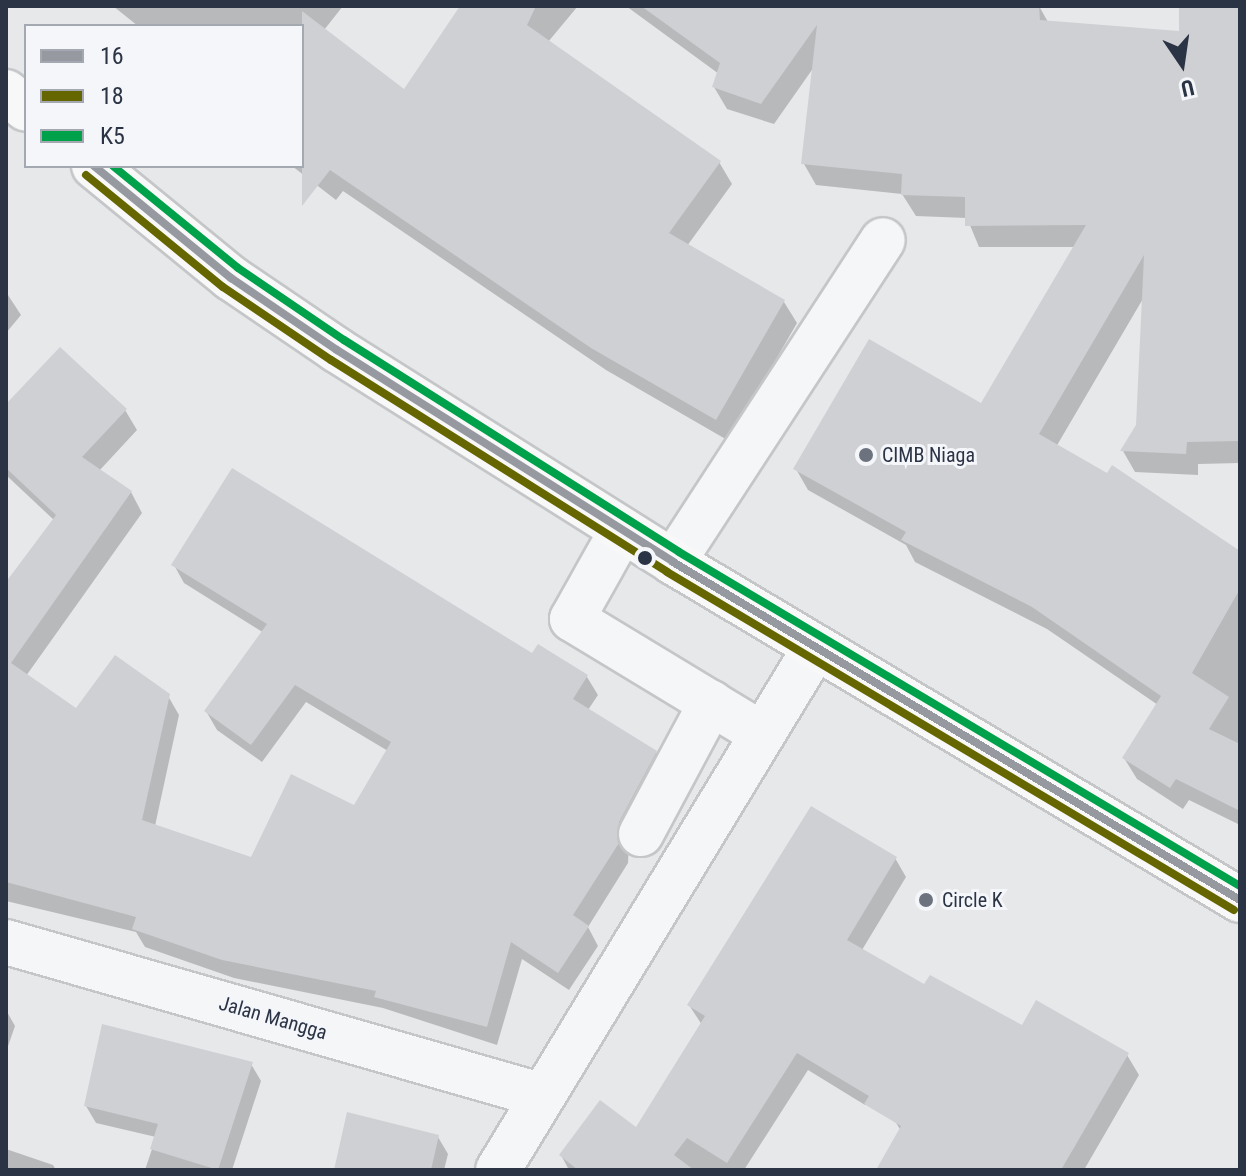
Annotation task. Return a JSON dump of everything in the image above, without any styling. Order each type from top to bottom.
[{"type":"main road","points":[[6,92],[24,107]]},
{"type":"main road","points":[[96,168],[231,278],[622,530],[1240,900]]},
{"type":"street","points":[[673,562],[883,240]]},
{"type":"street","points":[[622,530],[572,619],[762,734]]},
{"type":"street","points":[[498,1170],[540,1095],[815,648]]},
{"type":"street","points":[[641,834],[711,703]]},
{"type":"street","name":"Jalan Mangga","points":[[6,942],[540,1095]]},
{"type":"building","points":[[460,6],[536,6],[527,25],[721,161],[669,233],[785,300],[716,420],[591,348],[330,170],[302,206],[302,11],[404,89]]},
{"type":"building","points":[[641,6],[1039,6],[1040,20],[1179,31],[1179,6],[1240,6],[1240,441],[1187,442],[1186,454],[1120,451],[1136,425],[1144,255],[1039,434],[1107,473],[1112,465],[1240,551],[1240,589],[1192,673],[1229,697],[1209,729],[1240,744],[1240,811],[1176,779],[1170,788],[1122,758],[1161,696],[1032,607],[901,540],[906,532],[793,469],[869,339],[981,403],[1086,225],[965,226],[965,197],[901,195],[902,174],[801,164],[817,25],[761,104],[712,87],[720,63]]},
{"type":"building","points":[[60,347],[127,409],[82,457],[132,491],[11,663],[76,708],[115,655],[170,694],[142,820],[251,857],[291,774],[354,805],[391,742],[295,685],[251,745],[204,711],[267,624],[171,565],[232,468],[532,653],[538,644],[588,675],[573,699],[657,751],[619,822],[619,843],[573,915],[589,926],[558,973],[511,942],[487,1027],[374,997],[376,991],[222,960],[132,929],[136,917],[6,882],[6,582],[56,515],[6,468],[6,404]]},
{"type":"building","points":[[811,806],[897,857],[847,940],[924,984],[930,975],[1022,1025],[1036,1000],[1129,1053],[1061,1170],[876,1170],[901,1126],[864,1104],[869,1096],[797,1053],[727,1163],[687,1138],[674,1155],[694,1170],[578,1170],[559,1155],[600,1100],[636,1127],[705,1016],[687,1005]]},
{"type":"building","points":[[102,1024],[253,1062],[218,1170],[150,1149],[158,1124],[84,1106]]},
{"type":"building","points":[[347,1112],[439,1135],[431,1170],[334,1170]]},
{"type":"transit line","name":"16","points":[[96,168],[231,278],[337,350],[673,562],[1240,900]]},
{"type":"transit line","name":"K5","points":[[115,168],[238,268],[344,340],[679,552],[1240,886]]},
{"type":"transit line","name":"18","points":[[86,175],[223,287],[331,360],[667,572],[1234,910]]},
{"type":"place","name":"CIMB Niaga","points":[[866,455]]},
{"type":"place","name":"Circle K","points":[[926,900]]}]
